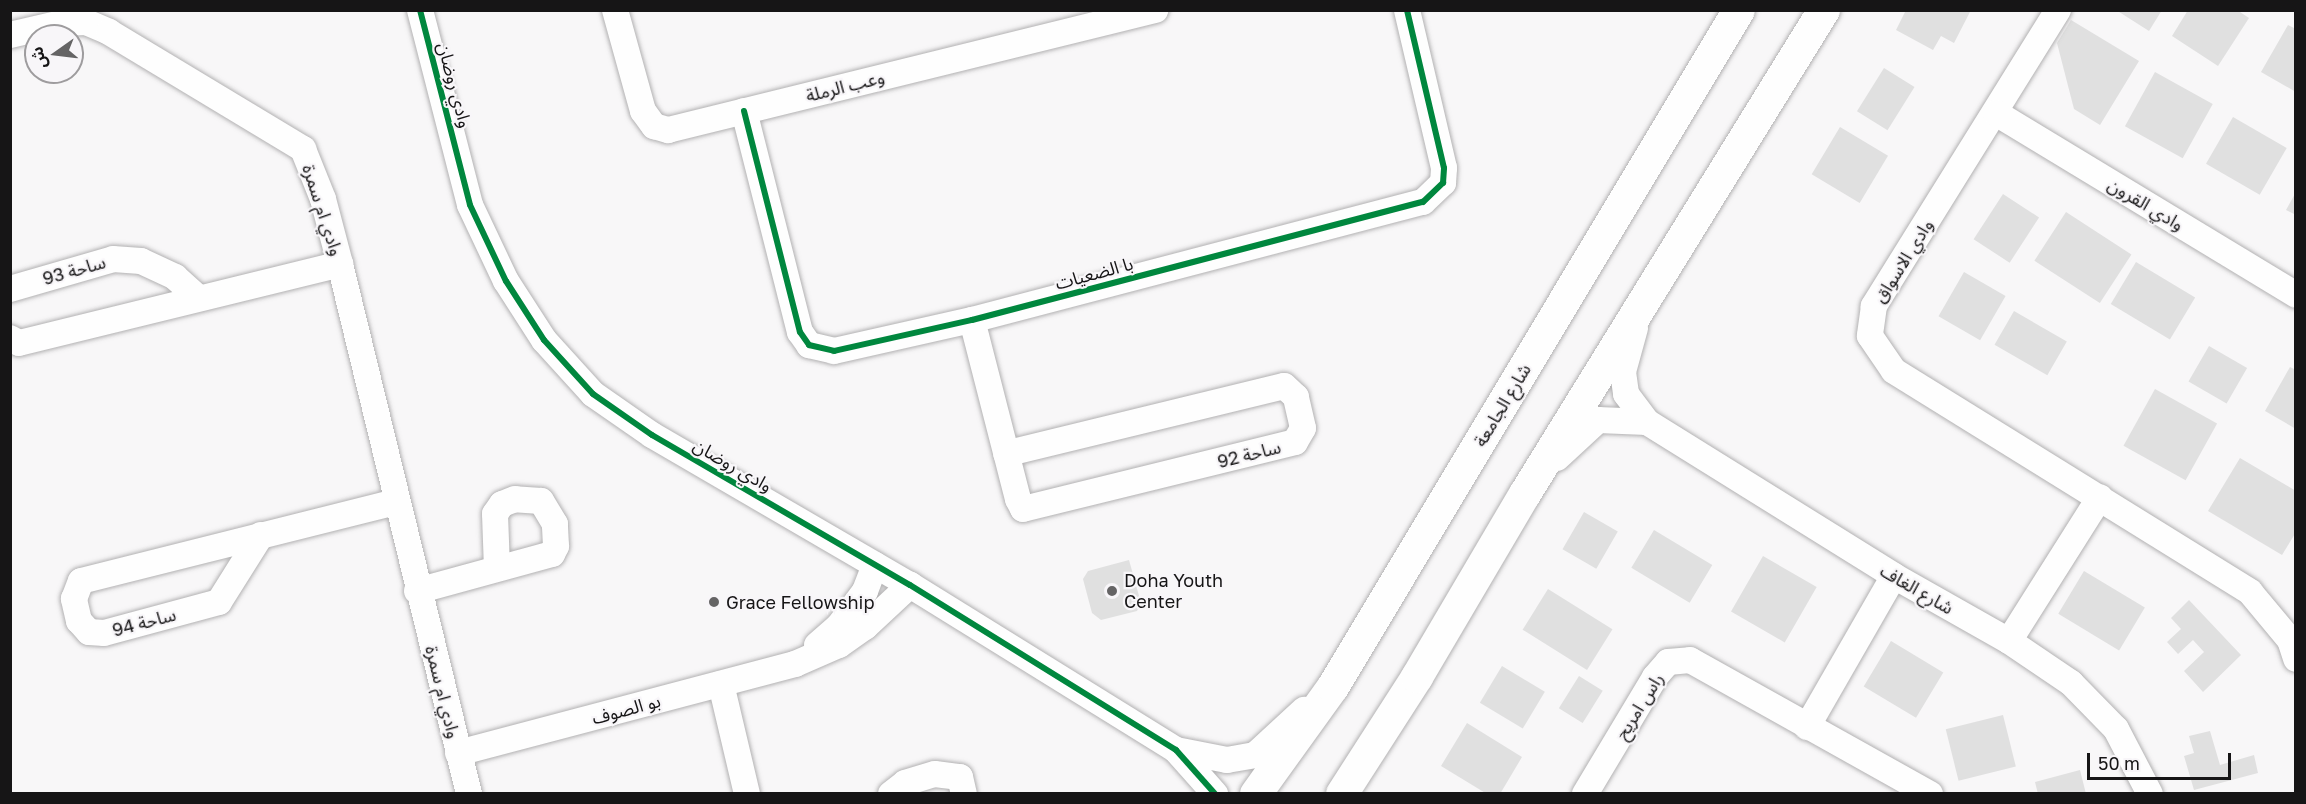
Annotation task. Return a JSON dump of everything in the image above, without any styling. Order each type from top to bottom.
[{"type":"main road","name":"شارع الجامعة","points":[[1256,794],[1333,687],[1739,10]]},
{"type":"main road","points":[[1342,794],[1417,677],[1525,494],[1824,10]]},
{"type":"street","name":"وادي روضان","points":[[420,10],[471,205],[506,281],[544,340],[592,394],[652,435],[910,585],[1176,750],[1215,794]]},
{"type":"street","name":"وعب الرملة","points":[[615,10],[643,111],[654,126],[668,130],[1155,10]]},
{"type":"street","name":"با الضعيات","points":[[744,111],[800,332],[809,345],[834,351],[972,320],[1408,207],[1434,195],[1443,183],[1444,168],[1407,10]]},
{"type":"street","name":"وادي الاسواق","points":[[2058,10],[1874,306],[1870,336],[1894,371],[2250,592],[2290,640],[2295,659]]},
{"type":"street","name":"وادي ام سمرة","points":[[10,35],[61,22],[86,22],[293,141],[303,149],[323,200],[340,264],[395,502],[469,794]]},
{"type":"street","name":"وادي القرون","points":[[1996,113],[2295,295]]},
{"type":"street","name":"ساحة 93","points":[[10,289],[113,259],[141,261],[175,277],[198,298]]},
{"type":"street","points":[[10,338],[19,343],[340,264]]},
{"type":"street","name":"شارع الغاف","points":[[1640,307],[1623,372],[1626,394],[1647,422],[1894,576],[2008,641],[2071,683],[2116,729],[2150,794]]},
{"type":"street","name":"ساحة 92","points":[[972,320],[1006,454],[1018,499],[1023,509],[1295,442],[1303,428],[1296,397],[1284,386],[1006,454]]},
{"type":"street","name":"شارع الغاف","points":[[1525,494],[1572,440],[1598,420],[1647,422]]},
{"type":"street","points":[[2008,641],[2100,497]]},
{"type":"street","name":"ساحة 94","points":[[261,536],[219,602],[104,633],[89,632],[79,621],[74,599],[81,581],[395,502]]},
{"type":"street","name":"بو الصوف","points":[[795,664],[838,627],[865,591],[875,565]]},
{"type":"street","points":[[417,591],[498,568]]},
{"type":"street","points":[[1807,727],[1894,576]]},
{"type":"street","name":"بو الصوف","points":[[458,753],[795,664],[839,645],[865,627],[910,585]]},
{"type":"street","name":"راس امريح","points":[[1585,794],[1668,662],[1690,660],[1930,794]]},
{"type":"street","points":[[722,684],[747,794]]},
{"type":"street","name":"وادي روضان","points":[[1176,750],[1227,760],[1255,755],[1333,687]]},
{"type":"street","points":[[891,794],[899,786],[935,774],[960,777],[964,794]]},
{"type":"building","points":[[1906,10],[1971,10],[1954,43],[1941,36],[1933,50],[1896,30]]},
{"type":"building","points":[[2116,10],[2162,10],[2149,31]]},
{"type":"building","points":[[2188,10],[2237,10],[2249,18],[2218,66],[2172,36]]},
{"type":"building","points":[[2071,20],[2139,61],[2100,125],[2074,109],[2057,43]]},
{"type":"building","points":[[2288,25],[2296,29],[2296,92],[2261,72]]},
{"type":"building","points":[[1884,68],[1915,87],[1888,130],[1857,111]]},
{"type":"building","points":[[2155,72],[2213,104],[2183,158],[2125,126]]},
{"type":"building","points":[[2233,117],[2287,148],[2260,195],[2206,164]]},
{"type":"building","points":[[1840,127],[1888,156],[1860,203],[1812,174]]},
{"type":"building","points":[[2296,192],[2296,215],[2286,210]]},
{"type":"building","points":[[2003,194],[2039,217],[2010,263],[1974,239]]},
{"type":"building","points":[[2066,212],[2131,254],[2100,303],[2034,261]]},
{"type":"building","points":[[2136,262],[2195,298],[2170,340],[2111,304]]},
{"type":"building","points":[[1964,272],[2006,296],[1980,340],[1938,316]]},
{"type":"building","points":[[2014,311],[2067,342],[2047,375],[1994,345]]},
{"type":"building","points":[[2209,346],[2247,368],[2227,404],[2188,382]]},
{"type":"building","points":[[2290,367],[2296,370],[2296,429],[2265,411]]},
{"type":"building","points":[[2155,389],[2217,423],[2186,480],[2123,446]]},
{"type":"building","points":[[2240,458],[2296,491],[2296,532],[2282,555],[2208,511]]},
{"type":"building","points":[[1584,512],[1618,532],[1596,569],[1562,549]]},
{"type":"building","points":[[1654,530],[1712,565],[1690,603],[1631,568]]},
{"type":"building","points":[[1763,556],[1817,587],[1785,642],[1731,611]]},
{"type":"building","name":"Doha Youth Center","points":[[1129,560],[1141,603],[1137,611],[1101,620],[1092,613],[1083,579],[1088,571]]},
{"type":"building","points":[[2084,571],[2145,608],[2119,650],[2058,614]]},
{"type":"building","points":[[1548,589],[1612,629],[1587,670],[1523,630]]},
{"type":"building","points":[[2189,600],[2241,655],[2203,692],[2184,671],[2204,652],[2193,640],[2178,654],[2167,642],[2181,629],[2171,618]]},
{"type":"building","points":[[1891,641],[1943,672],[1916,718],[1864,686]]},
{"type":"building","points":[[1502,666],[1545,692],[1523,729],[1480,703]]},
{"type":"building","points":[[1579,676],[1603,691],[1583,723],[1559,708]]},
{"type":"building","points":[[2003,715],[2016,766],[1959,781],[1946,729]]},
{"type":"building","points":[[1467,723],[1522,757],[1500,794],[1487,794],[1441,766]]},
{"type":"building","points":[[2210,731],[2220,765],[2254,755],[2258,773],[2194,790],[2184,756],[2194,753],[2189,736]]},
{"type":"building","points":[[2080,770],[2086,794],[2038,794],[2035,782]]},
{"type":"cycle path","points":[[420,10],[470,205],[506,281],[544,340],[593,394],[652,435],[910,585],[1176,750],[1215,794]]},
{"type":"cycle path","points":[[744,111],[800,332],[809,345],[834,351],[972,320],[1423,202],[1443,183],[1444,168],[1407,10]]},
{"type":"place","name":"Doha Youth Center","points":[[1112,591]]},
{"type":"place","name":"Grace Fellowship","points":[[714,602]]}]
